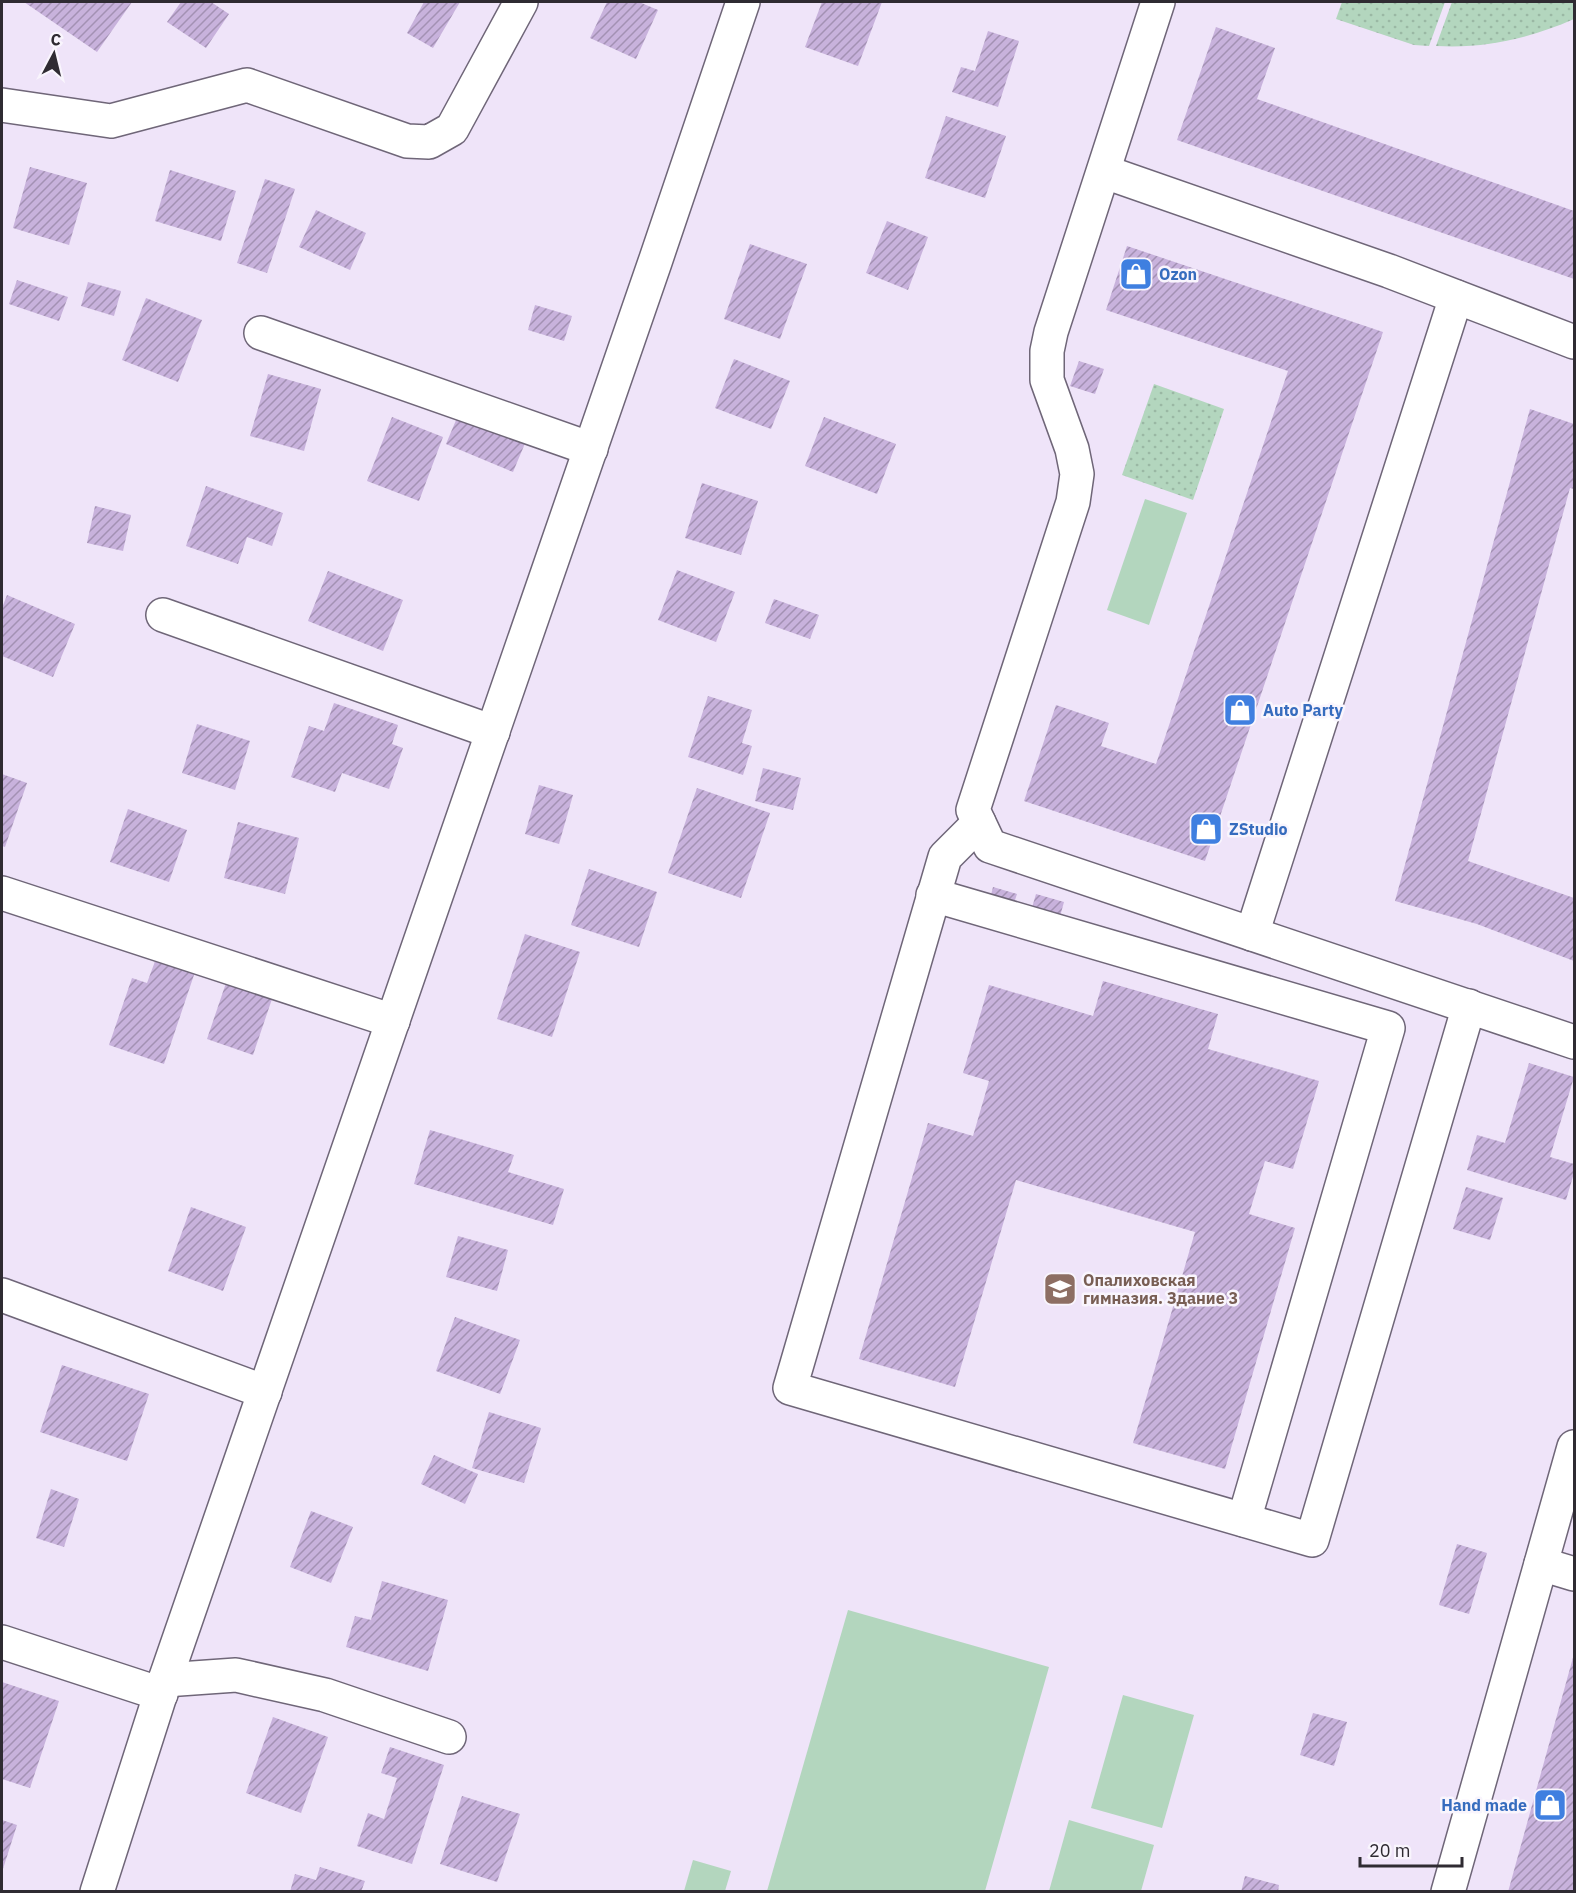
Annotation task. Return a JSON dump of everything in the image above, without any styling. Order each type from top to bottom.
[{"type":"street","points":[[2,105],[111,121],[247,85],[407,141],[429,142],[452,129],[521,2]]},
{"type":"street","points":[[97,1892],[163,1687],[743,2]]},
{"type":"street","points":[[1158,2],[1105,172],[1051,332],[1047,351],[1047,380],[1072,449],[1076,468],[1073,502],[973,810],[990,846],[1575,1042]]},
{"type":"street","points":[[1105,172],[1456,297],[1575,342]]},
{"type":"street","points":[[1252,934],[1456,297]]},
{"type":"street","points":[[261,333],[591,449]]},
{"type":"street","points":[[163,615],[493,732]]},
{"type":"street","points":[[979,823],[945,857],[790,1388],[1312,1540],[1469,1006]]},
{"type":"street","points":[[2,893],[393,1021]]},
{"type":"street","points":[[933,895],[1388,1028],[1244,1521]]},
{"type":"street","points":[[2,1295],[265,1392]]},
{"type":"street","points":[[1448,1892],[1575,1447]]},
{"type":"street","points":[[1540,1564],[1575,1574]]},
{"type":"street","points":[[2,1642],[163,1687],[236,1675],[325,1695],[449,1737]]},
{"type":"green space","points":[[1342,2],[1445,2],[1429,46],[1414,45],[1336,19]]},
{"type":"green space","points":[[1452,2],[1574,2],[1574,19],[1541,32],[1507,41],[1472,46],[1436,46]]},
{"type":"green space","points":[[1154,384],[1224,409],[1193,500],[1122,475]]},
{"type":"green space","points":[[1145,499],[1187,513],[1149,625],[1107,610]]},
{"type":"green space","points":[[848,1610],[1049,1667],[985,1891],[767,1891]]},
{"type":"green space","points":[[1123,1695],[1194,1715],[1162,1828],[1091,1808]]},
{"type":"green space","points":[[1069,1820],[1154,1845],[1141,1891],[1049,1891]]},
{"type":"green space","points":[[693,1860],[731,1871],[725,1891],[684,1891]]},
{"type":"building","points":[[24,2],[132,2],[97,52]]},
{"type":"building","points":[[181,2],[211,2],[229,14],[206,48],[167,22]]},
{"type":"building","points":[[424,2],[460,2],[433,48],[407,33]]},
{"type":"building","points":[[607,2],[639,2],[658,10],[636,59],[590,38]]},
{"type":"building","points":[[822,2],[882,2],[858,66],[805,47]]},
{"type":"building","points":[[1216,27],[1275,48],[1257,99],[1574,211],[1574,279],[1177,140]]},
{"type":"building","points":[[988,31],[1019,41],[998,107],[952,92],[961,67],[975,71]]},
{"type":"building","points":[[946,116],[1006,136],[985,198],[925,178]]},
{"type":"building","points":[[30,167],[87,183],[69,245],[13,228]]},
{"type":"building","points":[[170,170],[236,191],[221,241],[155,221]]},
{"type":"building","points":[[265,179],[295,189],[267,273],[237,263]]},
{"type":"building","points":[[316,210],[366,233],[350,270],[299,247]]},
{"type":"building","points":[[887,221],[928,237],[908,290],[866,273]]},
{"type":"building","points":[[750,244],[807,264],[780,339],[724,319]]},
{"type":"building","points":[[1127,246],[1383,332],[1205,861],[1024,801],[1056,705],[1109,723],[1101,746],[1156,764],[1288,371],[1106,310]]},
{"type":"building","points":[[17,280],[68,297],[59,321],[9,304]]},
{"type":"building","points":[[88,282],[121,291],[114,316],[81,306]]},
{"type":"building","points":[[146,298],[202,320],[178,382],[122,360]]},
{"type":"building","points":[[535,305],[572,316],[564,341],[528,330]]},
{"type":"building","points":[[734,359],[790,381],[771,429],[715,408]]},
{"type":"building","points":[[1079,361],[1104,369],[1095,394],[1070,386]]},
{"type":"building","points":[[268,374],[321,389],[304,451],[250,436]]},
{"type":"building","points":[[1530,409],[1574,424],[1574,489],[1570,488],[1468,861],[1574,898],[1574,961],[1477,924],[1395,901]]},
{"type":"building","points":[[459,413],[526,441],[513,472],[446,444]]},
{"type":"building","points":[[392,417],[443,437],[419,501],[367,481]]},
{"type":"building","points":[[824,417],[896,444],[877,494],[805,466]]},
{"type":"building","points":[[702,483],[758,501],[741,555],[685,538]]},
{"type":"building","points":[[206,486],[283,513],[272,546],[247,537],[238,564],[186,546]]},
{"type":"building","points":[[95,506],[131,515],[123,551],[87,543]]},
{"type":"building","points":[[677,570],[735,592],[716,642],[658,620]]},
{"type":"building","points":[[328,571],[403,600],[383,651],[308,621]]},
{"type":"building","points":[[7,595],[75,624],[53,677],[2,656],[2,608]]},
{"type":"building","points":[[774,599],[819,615],[810,639],[765,623]]},
{"type":"building","points":[[708,696],[752,710],[742,743],[752,746],[743,775],[688,757]]},
{"type":"building","points":[[334,703],[398,725],[392,744],[403,748],[389,789],[342,773],[335,792],[291,777],[309,726],[324,731]]},
{"type":"building","points":[[197,724],[250,741],[235,790],[182,773]]},
{"type":"building","points":[[763,768],[801,778],[793,810],[755,801]]},
{"type":"building","points":[[2,774],[27,783],[5,847],[2,846]]},
{"type":"building","points":[[539,785],[573,795],[559,844],[525,834]]},
{"type":"building","points":[[697,788],[770,813],[741,898],[668,873]]},
{"type":"building","points":[[128,809],[187,830],[169,882],[110,862]]},
{"type":"building","points":[[238,822],[299,838],[285,894],[224,878]]},
{"type":"building","points":[[589,869],[657,892],[639,947],[571,925]]},
{"type":"building","points":[[993,887],[1017,894],[1013,906],[990,899]]},
{"type":"building","points":[[1036,894],[1064,902],[1057,927],[1029,918]]},
{"type":"building","points":[[525,934],[580,952],[552,1037],[497,1019]]},
{"type":"building","points":[[157,956],[196,969],[164,1064],[109,1045],[132,978],[147,983]]},
{"type":"building","points":[[227,980],[273,996],[253,1055],[207,1039]]},
{"type":"building","points":[[1103,981],[1218,1014],[1208,1049],[1319,1081],[1293,1169],[1265,1161],[1249,1214],[1295,1228],[1225,1469],[1133,1443],[1195,1232],[1016,1180],[955,1387],[859,1359],[928,1123],[973,1136],[989,1081],[963,1073],[989,985],[1093,1016]]},
{"type":"building","points":[[1529,1063],[1574,1077],[1550,1157],[1574,1164],[1574,1173],[1566,1200],[1467,1170],[1477,1135],[1505,1143]]},
{"type":"building","points":[[430,1130],[514,1155],[508,1172],[564,1189],[553,1225],[414,1184]]},
{"type":"building","points":[[1466,1187],[1503,1198],[1490,1240],[1453,1229]]},
{"type":"building","points":[[191,1207],[246,1227],[223,1291],[168,1271]]},
{"type":"building","points":[[458,1236],[508,1250],[497,1291],[446,1277]]},
{"type":"building","points":[[455,1317],[520,1340],[500,1394],[436,1371]]},
{"type":"building","points":[[62,1365],[149,1394],[127,1461],[40,1432]]},
{"type":"building","points":[[489,1412],[541,1428],[524,1483],[472,1468]]},
{"type":"building","points":[[434,1455],[478,1474],[465,1504],[421,1484]]},
{"type":"building","points":[[51,1489],[79,1499],[64,1547],[36,1538]]},
{"type":"building","points":[[311,1511],[353,1527],[331,1583],[290,1567]]},
{"type":"building","points":[[1457,1544],[1487,1553],[1469,1614],[1439,1605]]},
{"type":"building","points":[[382,1581],[448,1600],[428,1671],[346,1647],[355,1616],[371,1620]]},
{"type":"building","points":[[1574,1654],[1574,1892],[1508,1892]]},
{"type":"building","points":[[2,1682],[59,1701],[30,1788],[2,1779]]},
{"type":"building","points":[[1313,1713],[1347,1722],[1334,1766],[1300,1755]]},
{"type":"building","points":[[273,1717],[328,1737],[301,1813],[246,1793]]},
{"type":"building","points":[[390,1747],[444,1765],[412,1864],[357,1846],[368,1813],[384,1819],[397,1778],[381,1773]]},
{"type":"building","points":[[462,1796],[520,1814],[497,1882],[440,1864]]},
{"type":"building","points":[[2,1820],[17,1825],[2,1872]]},
{"type":"building","points":[[320,1867],[365,1881],[361,1892],[290,1892],[295,1874],[316,1880]]},
{"type":"building","points":[[1245,1876],[1279,1885],[1278,1892],[1241,1892]]},
{"type":"place","name":"Ozon","points":[[1136,274]]},
{"type":"place","name":"Auto Party","points":[[1240,710]]},
{"type":"place","name":"ZStudio","points":[[1206,829]]},
{"type":"place","name":"Опалиховская гимназия. Здание 3","points":[[1060,1289]]},
{"type":"place","name":"Hand made","points":[[1550,1805]]}]
